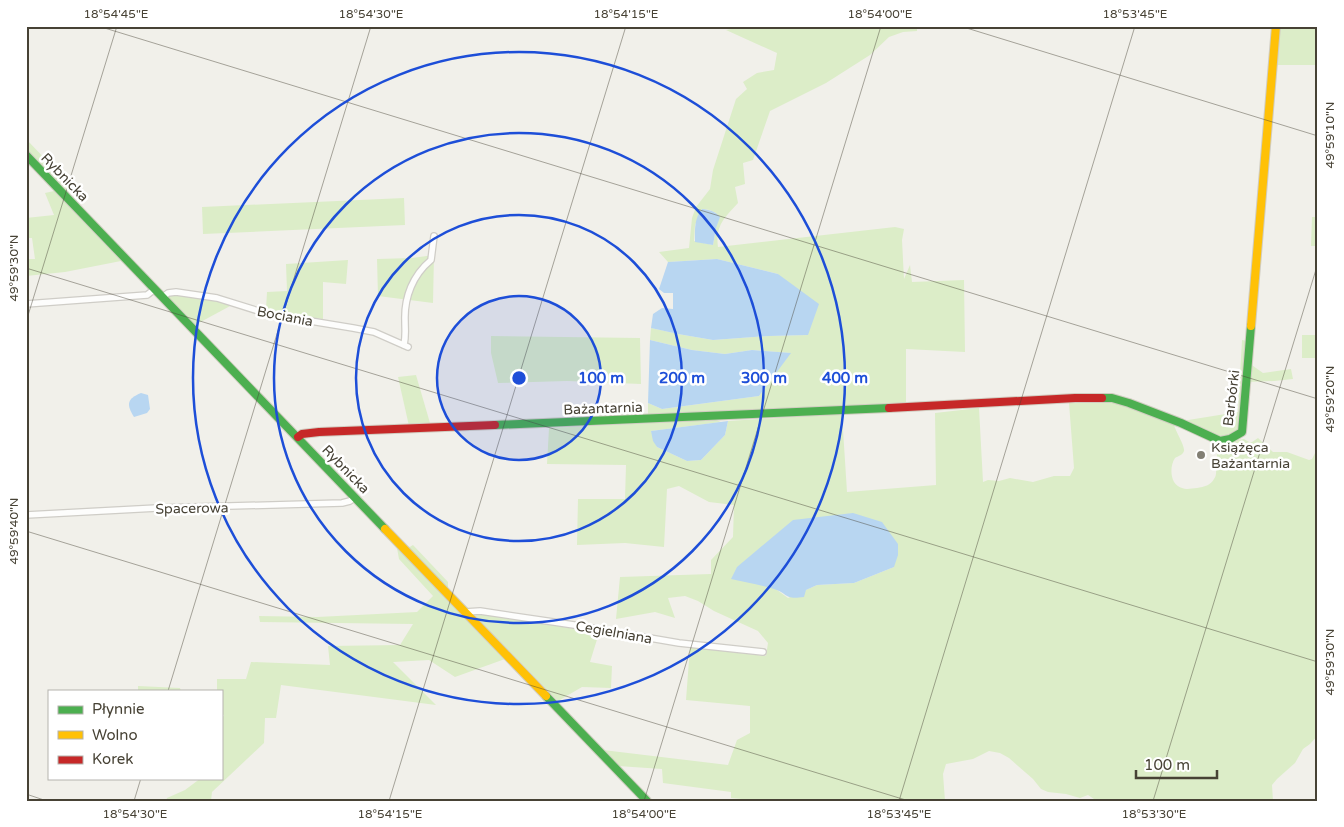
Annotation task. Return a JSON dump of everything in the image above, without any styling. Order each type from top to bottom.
[{"type":"street","name":"Barbórki","points":[[910,406],[1112,398],[1181,423],[1220,441],[1230,439],[1242,432],[1276,26]]},
{"type":"street","name":"Rybnicka","points":[[26,155],[647,801]]},
{"type":"street","name":"Bociania","points":[[163,297],[168,293],[176,292],[217,298],[268,314],[374,332],[406,346],[404,321],[409,291],[414,279],[423,266],[431,260],[434,236]]},
{"type":"street","points":[[26,304],[147,295],[155,289]]},
{"type":"street","name":"Bażantarnia","points":[[298,437],[302,434],[319,432],[910,406]]},
{"type":"street","name":"Spacerowa","points":[[26,515],[157,508],[342,503],[350,501],[355,497]]},
{"type":"street","name":"Cegielniana","points":[[466,612],[480,611],[679,643],[763,652]]},
{"type":"green space","points":[[747,26],[917,26],[917,31],[903,32],[889,37],[870,55],[826,83],[770,111],[753,160],[743,163],[745,184],[735,187],[738,203],[719,228],[717,240],[718,247],[895,227],[904,229],[902,240],[904,279],[910,265],[912,282],[964,280],[965,352],[906,349],[906,404],[648,416],[648,403],[662,409],[759,396],[790,353],[752,350],[725,354],[692,350],[650,340],[651,328],[713,340],[808,335],[778,274],[717,259],[668,262],[659,252],[689,248],[692,218],[696,207],[710,189],[713,170],[736,99],[747,89],[743,82],[757,73],[774,70],[777,53],[726,30]],"holes":[[[702,209],[716,213],[713,245],[694,241],[695,225]]]},
{"type":"green space","points":[[1280,26],[1318,26],[1318,65],[1276,65]]},
{"type":"green space","points":[[26,139],[73,188],[68,193],[26,150]]},
{"type":"green space","points":[[54,191],[121,261],[65,272],[26,276],[26,259],[35,259],[32,238],[26,238],[26,218],[54,215],[45,193]]},
{"type":"green space","points":[[404,198],[405,225],[203,234],[202,207]]},
{"type":"green space","points":[[1312,217],[1318,217],[1318,246],[1311,246]]},
{"type":"green space","points":[[434,255],[433,303],[378,296],[377,259]]},
{"type":"green space","points":[[348,260],[346,284],[323,282],[323,319],[269,312],[266,309],[267,292],[287,291],[286,264]]},
{"type":"green space","points":[[171,295],[193,296],[232,305],[195,325],[168,297]]},
{"type":"green space","points":[[1302,335],[1318,335],[1318,358],[1302,358]]},
{"type":"green space","points":[[491,336],[640,338],[641,384],[567,381],[498,383],[491,353]]},
{"type":"green space","points":[[1242,340],[1247,341],[1240,431],[1229,437],[1218,438],[1182,421],[1238,412]]},
{"type":"green space","points":[[1249,363],[1263,373],[1291,369],[1293,379],[1248,382]]},
{"type":"green space","points":[[416,375],[430,423],[409,426],[398,377]]},
{"type":"green space","points":[[1111,401],[1174,425],[1184,451],[1175,458],[1171,471],[1175,483],[1184,489],[1202,487],[1213,481],[1216,475],[1217,455],[1224,442],[1244,439],[1252,442],[1258,438],[1273,452],[1287,452],[1309,460],[1312,459],[1318,447],[1318,735],[1303,749],[1295,763],[1272,785],[1273,801],[1097,801],[1088,795],[1080,798],[1041,789],[1033,779],[1009,758],[1000,753],[989,751],[973,759],[946,764],[943,774],[945,801],[763,801],[731,798],[731,792],[663,783],[662,769],[618,766],[603,750],[728,765],[737,740],[750,733],[750,706],[686,700],[690,647],[766,656],[768,643],[758,631],[685,596],[668,598],[675,618],[655,612],[616,619],[620,577],[711,574],[711,560],[733,537],[734,505],[709,502],[679,486],[667,489],[664,547],[625,543],[577,545],[578,499],[625,499],[626,465],[547,464],[549,428],[716,420],[721,422],[651,431],[657,447],[687,461],[701,460],[725,435],[728,421],[842,414],[847,492],[936,485],[935,413],[979,408],[983,482],[1010,478],[1033,482],[1054,476],[1070,476],[1074,468],[1069,403]],"holes":[[[894,567],[854,583],[817,585],[788,598],[777,590]]]},
{"type":"green space","points":[[413,545],[448,582],[448,589],[408,548]]},
{"type":"green space","points":[[397,548],[505,659],[455,677],[429,660],[393,662],[436,705],[281,685],[276,718],[265,718],[264,743],[212,792],[211,801],[166,801],[167,798],[185,790],[198,780],[222,780],[222,718],[224,715],[222,714],[222,690],[217,690],[217,679],[246,679],[251,662],[330,665],[328,646],[400,645],[413,624],[260,622],[259,616],[317,617],[417,612],[433,596],[399,559]]},
{"type":"green space","points":[[479,613],[599,633],[590,662],[612,666],[611,688],[582,687],[558,701],[475,616]]},
{"type":"green space","points":[[138,686],[180,688],[181,690],[138,690]]},
{"type":"water","points":[[702,209],[714,212],[720,217],[713,245],[695,242],[696,220]]},
{"type":"water","points":[[717,259],[778,274],[819,304],[808,335],[713,340],[651,328],[653,314],[662,308],[673,309],[673,293],[664,293],[659,289],[668,262]]},
{"type":"water","points":[[650,340],[692,350],[725,354],[752,350],[791,353],[759,396],[662,409],[648,403]]},
{"type":"water","points":[[141,393],[148,395],[150,409],[147,413],[134,417],[129,402],[133,397]]},
{"type":"water","points":[[728,421],[725,435],[701,460],[687,461],[657,447],[653,441],[651,431]]},
{"type":"water","points":[[853,513],[882,522],[898,544],[898,555],[894,567],[854,583],[817,585],[806,590],[804,597],[798,598],[790,597],[774,589],[731,579],[737,567],[793,520]]},
{"type":"traffic: fast","points":[[26,155],[385,529]]},
{"type":"traffic: fast","points":[[1102,398],[1112,398],[1129,403],[1181,423],[1220,441],[1230,439],[1242,432],[1251,326]]},
{"type":"traffic: fast","points":[[495,425],[889,408]]},
{"type":"traffic: fast","points":[[546,696],[647,801]]},
{"type":"traffic: slow","points":[[1251,326],[1276,26]]},
{"type":"traffic: slow","points":[[385,529],[546,696]]},
{"type":"traffic: jam","points":[[889,408],[1102,398]]},
{"type":"traffic: jam","points":[[298,437],[302,434],[319,432],[495,425]]},
{"type":"place","name":"Książęca Bażantarnia","points":[[1201,455]]}]
